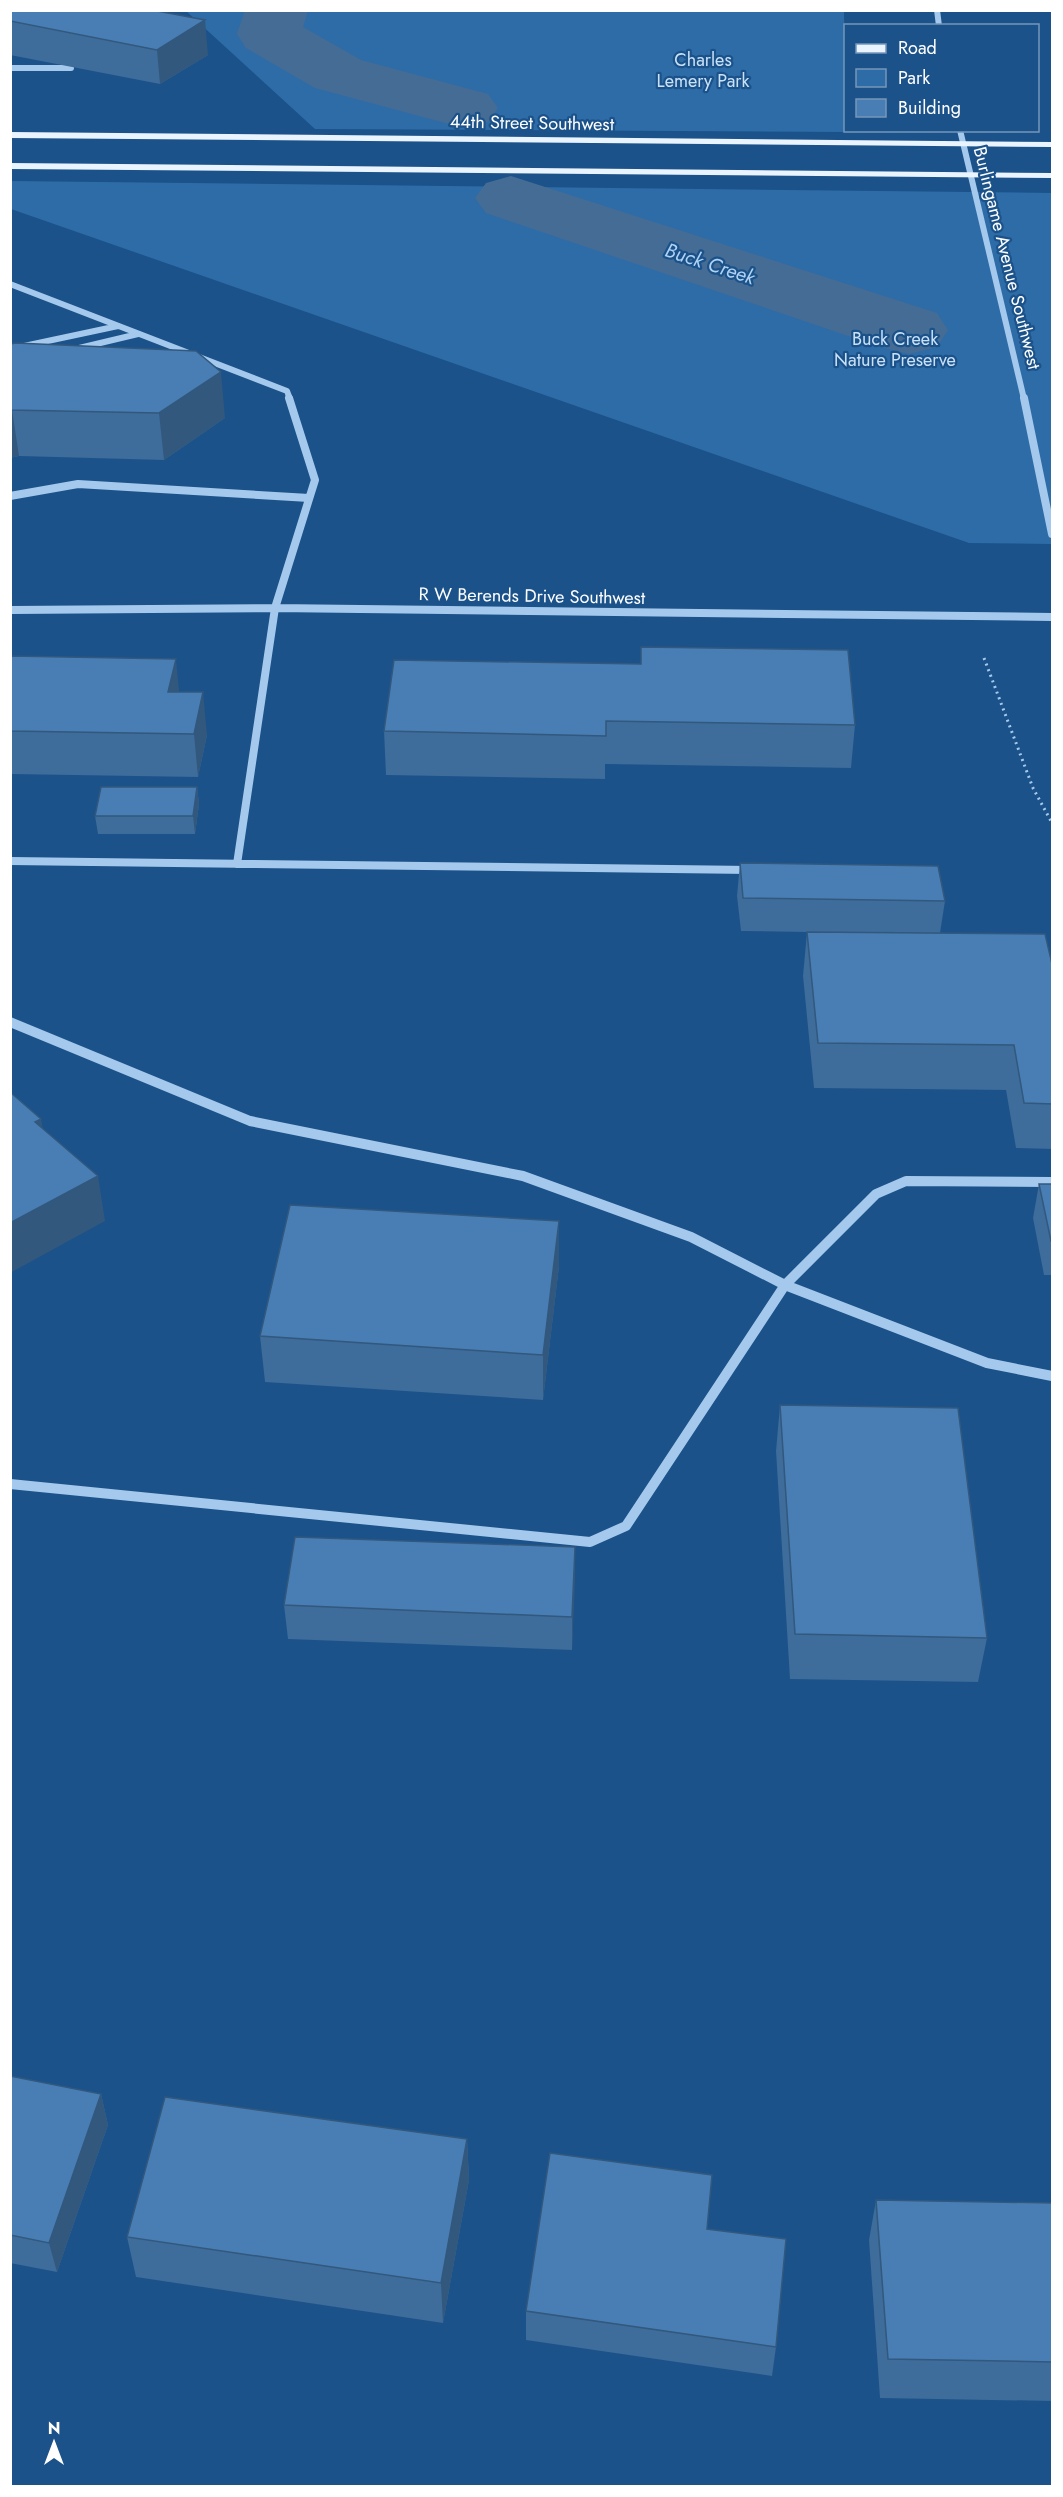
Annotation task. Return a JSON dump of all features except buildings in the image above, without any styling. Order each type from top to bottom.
[{"type":"main road","name":"44th Street Southwest","points":[[10,135],[1053,145]]},
{"type":"main road","points":[[10,166],[1053,176]]},
{"type":"street","points":[[10,68],[71,68]]},
{"type":"street","name":"Burlingame Avenue Southwest","points":[[961,132],[1020,379],[1053,534]]},
{"type":"street","points":[[10,285],[287,391],[315,480],[275,608],[237,864]]},
{"type":"street","points":[[10,290],[20,288]]},
{"type":"street","points":[[10,349],[118,326]]},
{"type":"street","points":[[69,351],[138,334]]},
{"type":"street","points":[[10,496],[78,484],[309,498]]},
{"type":"street","name":"R W Berends Drive Southwest","points":[[10,610],[275,608],[1053,617]]},
{"type":"street","points":[[10,861],[756,870]]},
{"type":"street","points":[[10,1022],[250,1121],[523,1176],[691,1237],[785,1285],[987,1363],[1053,1376]]},
{"type":"street","points":[[10,1484],[590,1542],[626,1526],[785,1285],[876,1194],[906,1181],[1053,1182]]},
{"type":"path","points":[[970,616],[1033,788],[1053,823]]},
{"type":"green space","name":"Charles Lemery Park","points":[[186,11],[844,11],[844,132],[315,129]]},
{"type":"green space","name":"Buck Creek Nature Preserve","points":[[10,181],[1052,193],[1052,544],[969,543],[11,209]]},
{"type":"waterway","name":"Buck Creek","points":[[277,10],[269,34],[338,74],[464,108]]},
{"type":"waterway","name":"Buck Creek","points":[[511,198],[909,330]]}]
